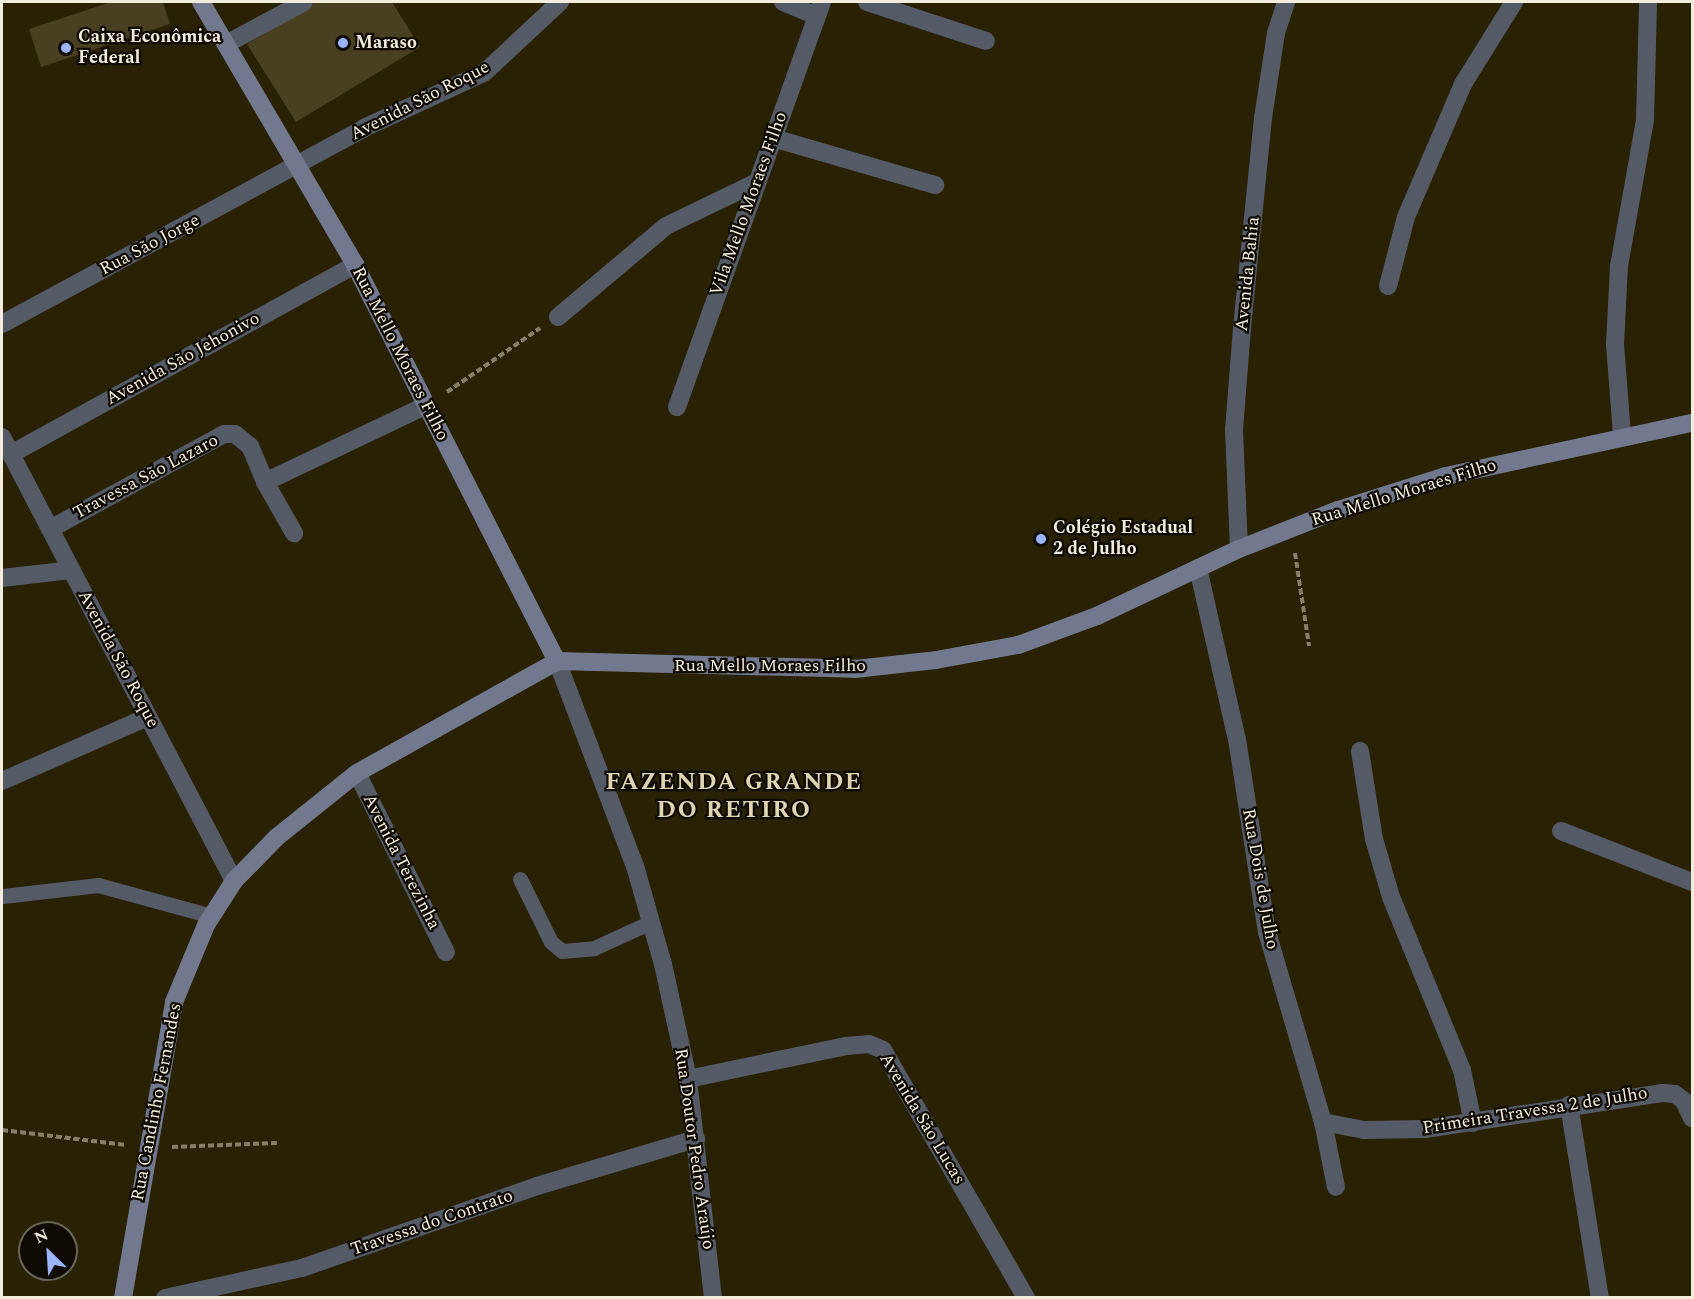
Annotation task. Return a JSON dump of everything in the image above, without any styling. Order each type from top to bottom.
[{"type":"main road","name":"Rua Mello Moraes Filho","points":[[201,2],[228,43],[355,265],[557,661],[771,669],[855,669],[936,660],[1018,645],[1097,616],[1239,549],[1292,528],[1446,476],[1622,435],[1692,423]]},
{"type":"main road","name":"Rua Candinho Fernandes","points":[[123,1298],[147,1148],[174,1002],[212,916],[234,881],[277,837],[357,773],[557,661]]},
{"type":"street","points":[[228,43],[303,2]]},
{"type":"street","name":"Avenida São Roque","points":[[299,166],[364,128],[484,72],[560,2]]},
{"type":"street","points":[[783,2],[819,9]]},
{"type":"street","points":[[867,2],[986,41]]},
{"type":"street","name":"Avenida Bahia","points":[[1239,549],[1234,430],[1242,328],[1263,118],[1275,33],[1286,2]]},
{"type":"street","points":[[1388,286],[1406,217],[1463,84],[1514,2]]},
{"type":"street","points":[[1622,435],[1615,345],[1619,266],[1645,120],[1648,2]]},
{"type":"street","name":"Vila Mello Moraes Filho","points":[[677,407],[819,9]]},
{"type":"street","points":[[773,138],[935,185]]},
{"type":"street","name":"Rua São Jorge","points":[[2,324],[299,166]]},
{"type":"street","points":[[558,317],[666,225],[757,182]]},
{"type":"street","name":"Avenida São Jehonivo","points":[[11,454],[355,265]]},
{"type":"street","points":[[265,482],[427,405]]},
{"type":"street","name":"Travessa São Lazaro","points":[[50,529],[224,434],[235,434],[250,446],[265,482],[294,533]]},
{"type":"street","name":"Avenida São Roque","points":[[2,437],[234,881]]},
{"type":"street","name":"Rua Dois de Julho","points":[[1198,568],[1237,739],[1267,932],[1323,1122],[1336,1186]]},
{"type":"street","points":[[2,578],[71,570]]},
{"type":"street","name":"Rua Doutor Pedro Araújo","points":[[557,661],[602,773],[651,922],[688,1079],[713,1298]]},
{"type":"street","points":[[2,781],[148,717]]},
{"type":"street","points":[[1360,751],[1374,839],[1391,897],[1462,1070],[1473,1123]]},
{"type":"street","name":"Avenida Terezinha","points":[[357,773],[446,952]]},
{"type":"street","points":[[1561,831],[1692,882]]},
{"type":"street","name":"Avenida São Lucas","points":[[688,1079],[846,1046],[869,1044],[883,1050],[1026,1298]]},
{"type":"street","name":"Primeira Travessa 2 de Julho","points":[[1323,1122],[1364,1130],[1473,1123],[1650,1093],[1674,1094],[1684,1101],[1692,1118]]},
{"type":"street","points":[[1569,1105],[1600,1298]]},
{"type":"street","name":"Travessa do Contrato","points":[[165,1298],[302,1268],[537,1186],[696,1139]]},
{"type":"lane","points":[[520,879],[541,925],[562,951],[594,948],[651,922]]},
{"type":"lane","points":[[3,896],[98,885],[212,916]]},
{"type":"path","points":[[427,405],[558,317]]},
{"type":"path","points":[[1292,528],[1309,646]]},
{"type":"path","points":[[2,1130],[119,1144]]},
{"type":"path","points":[[147,1148],[277,1143]]},
{"type":"building","name":"Caixa Econômica Federal","points":[[111,2],[163,2],[170,24],[41,67],[29,29]]},
{"type":"building","points":[[316,2],[392,2],[420,47],[296,122],[247,44]]},
{"type":"place","name":"Maraso","points":[[343,43]]},
{"type":"place","name":"Caixa Econômica Federal","points":[[66,48]]},
{"type":"place","name":"Colégio Estadual 2 de Julho","points":[[1041,539]]},
{"type":"district","name":"FAZENDA GRANDE DO RETIRO","points":[[734,797]]}]
